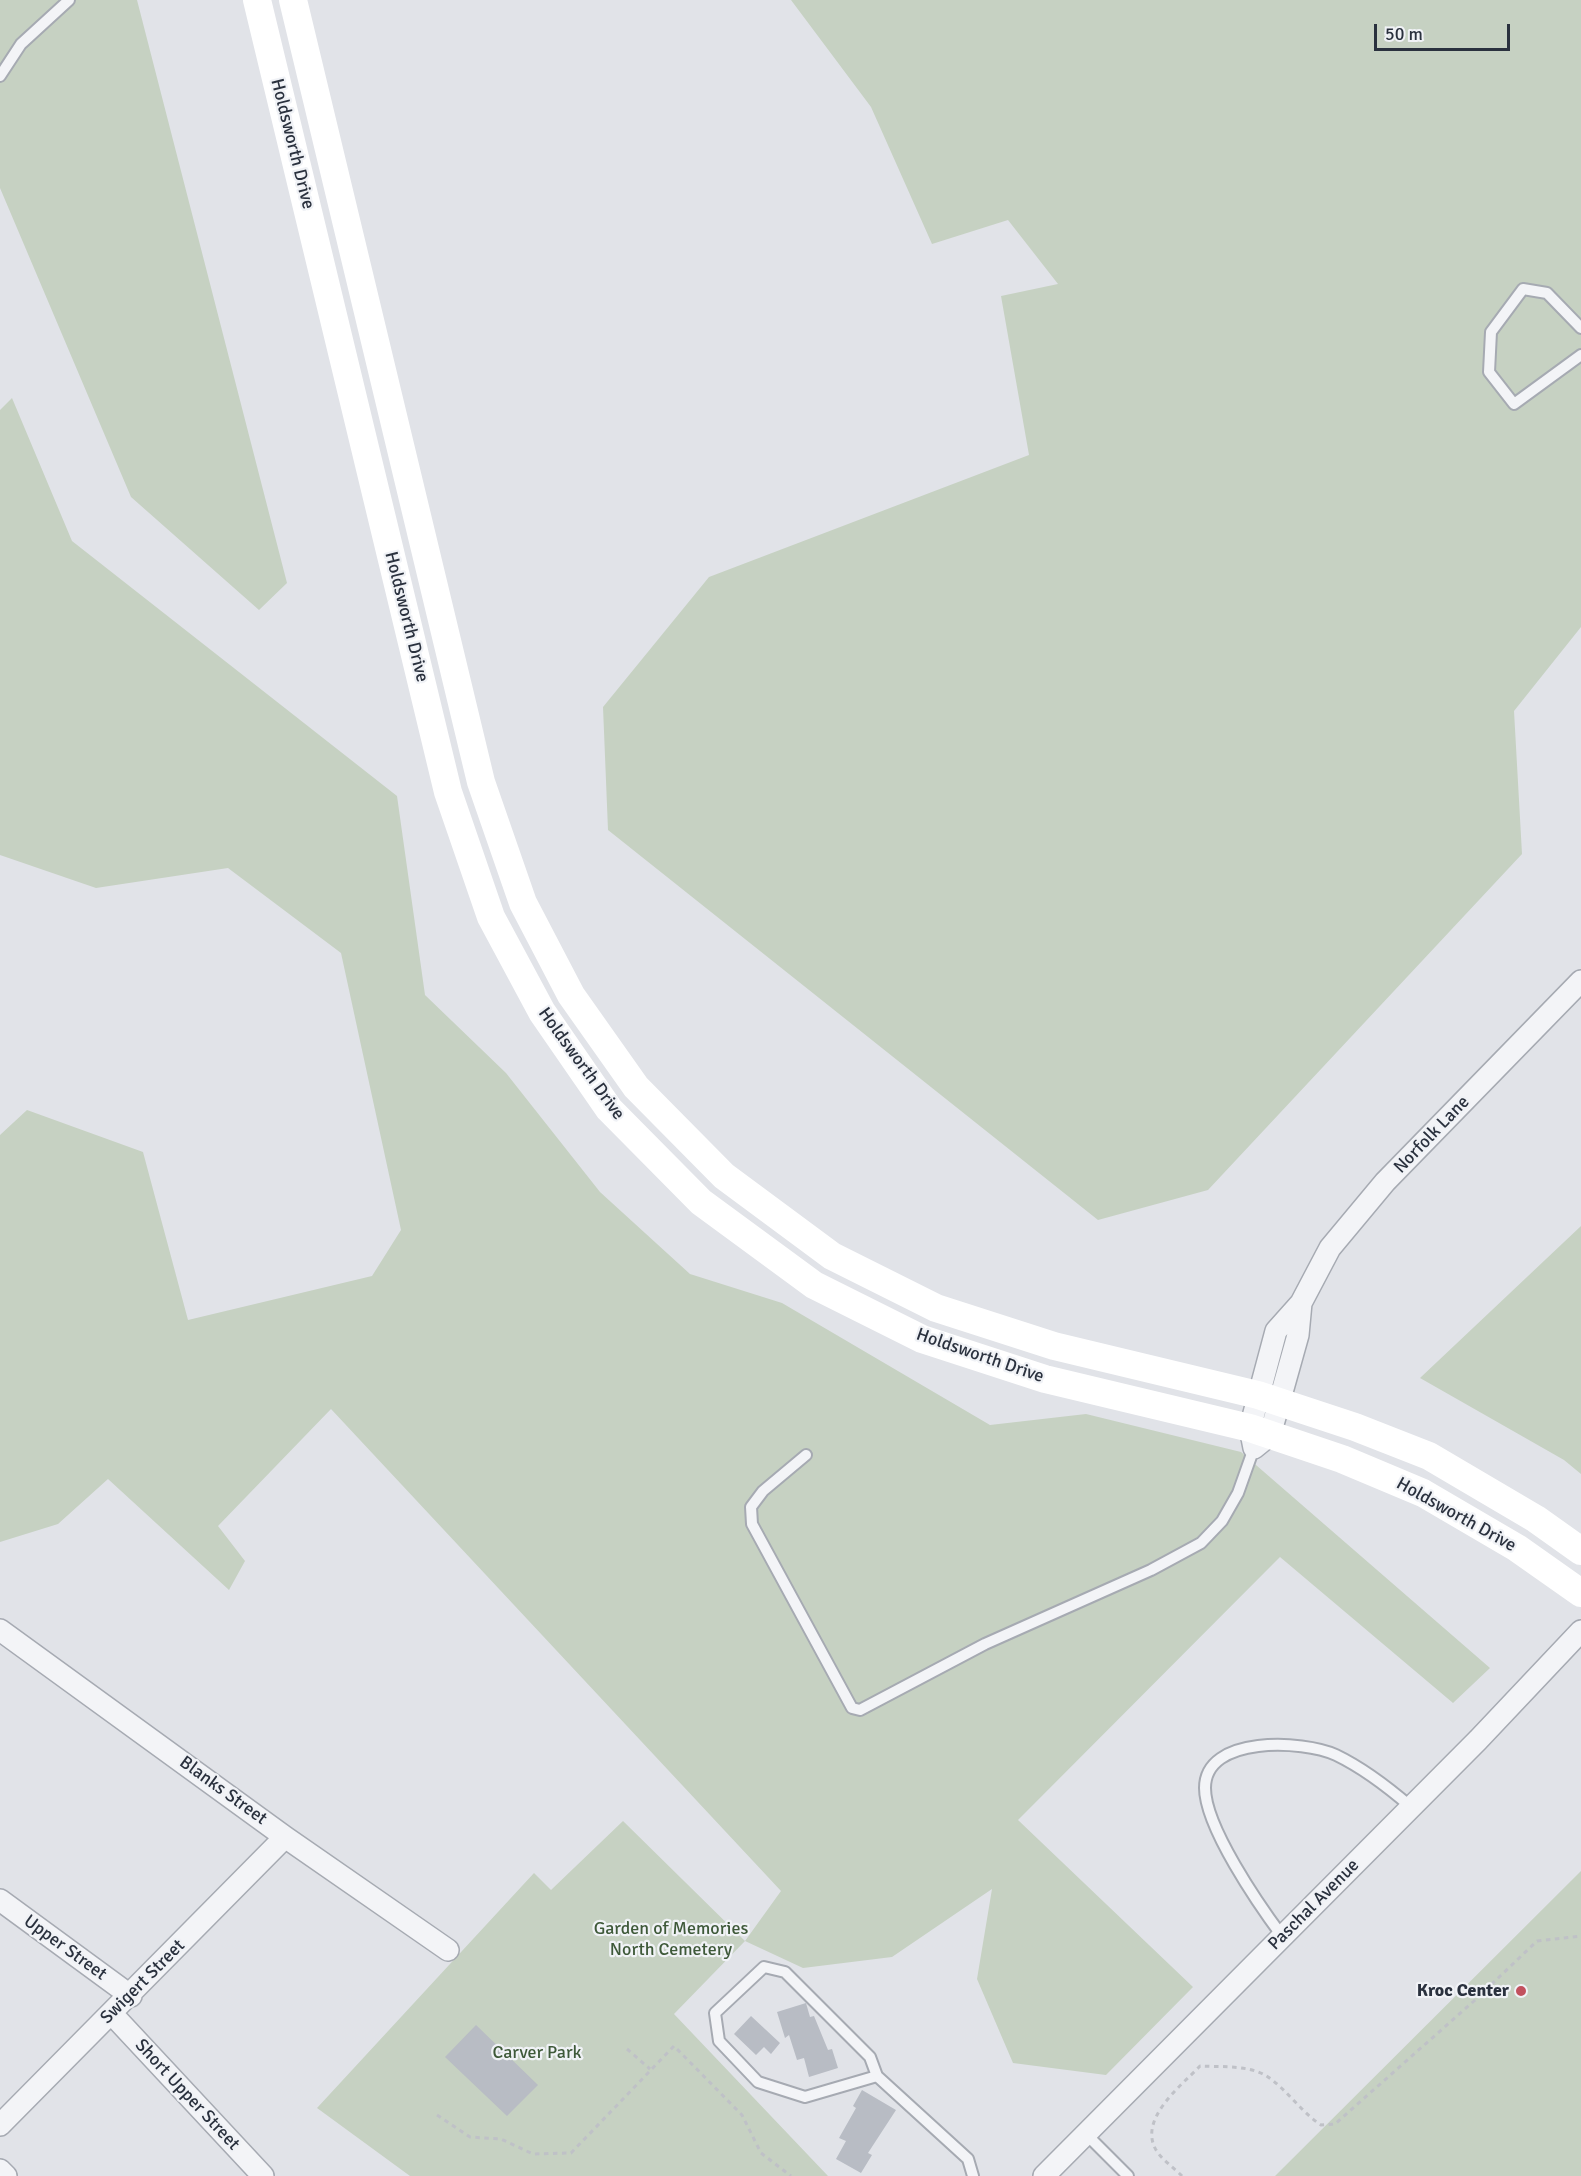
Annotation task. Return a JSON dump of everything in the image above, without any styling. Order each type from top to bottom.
[{"type":"main road","name":"Holdsworth Drive","points":[[257,0],[448,792],[491,917],[542,1012],[609,1109],[701,1202],[814,1285],[922,1340],[1045,1379],[1342,1459],[1424,1493],[1517,1548],[1581,1593]]},
{"type":"main road","name":"Holdsworth Drive","points":[[293,0],[481,782],[523,903],[571,995],[636,1087],[724,1176],[832,1256],[936,1308],[1054,1346],[1268,1399],[1355,1427],[1428,1456],[1536,1519],[1581,1551]]},
{"type":"main road","points":[[354,401],[388,394]]},
{"type":"street","name":"Norfolk Lane","points":[[1258,1437],[1268,1399],[1276,1331],[1301,1303],[1330,1248],[1385,1182],[1581,981]]},
{"type":"street","name":"Blanks Street","points":[[0,1630],[285,1837],[448,1950]]},
{"type":"street","name":"Paschal Avenue","points":[[1044,2176],[1411,1807],[1581,1631]]},
{"type":"street","name":"Swigert Street","points":[[0,2125],[131,1996],[285,1837]]},
{"type":"street","name":"Upper Street","points":[[0,1900],[131,1996]]},
{"type":"street","name":"Short Upper Street","points":[[112,2014],[262,2176]]},
{"type":"street","points":[[0,2170],[6,2176]]},
{"type":"lane","points":[[0,76],[21,44],[69,0]]},
{"type":"lane","points":[[1581,328],[1546,293],[1523,289],[1491,332],[1489,372],[1514,405],[1581,355]]},
{"type":"lane","points":[[806,1455],[763,1491],[751,1507],[752,1524],[852,1708],[860,1710],[986,1644],[1151,1570],[1201,1543],[1222,1521],[1239,1493],[1258,1437]]},
{"type":"lane","points":[[1282,1936],[1251,1894],[1224,1843],[1206,1798],[1205,1785],[1210,1770],[1224,1754],[1247,1746],[1304,1746],[1335,1754],[1393,1792],[1411,1807]]},
{"type":"lane","points":[[877,2076],[805,2097],[758,2082],[719,2041],[715,2013],[764,1967],[785,1972],[870,2057],[877,2076],[968,2159],[973,2176]]},
{"type":"lane","points":[[1086,2134],[1128,2176]]},
{"type":"path","points":[[1182,2176],[1157,2152],[1152,2138],[1155,2119],[1160,2109],[1200,2066],[1233,2067],[1264,2074],[1316,2122],[1321,2125],[1335,2124],[1350,2108],[1474,2001],[1537,1941],[1581,1936]]},
{"type":"path","points":[[437,2115],[470,2137],[501,2139],[533,2154],[571,2153],[674,2046],[742,2115],[761,2153],[791,2176]]},
{"type":"path","points":[[627,2049],[650,2069]]},
{"type":"green space","points":[[0,0],[137,0],[287,583],[259,610],[131,497],[0,188]]},
{"type":"green space","points":[[791,0],[1581,0],[1581,627],[1514,711],[1522,854],[1208,1190],[1098,1220],[608,830],[603,707],[709,577],[1029,455],[1001,296],[1058,284],[1008,220],[932,244],[871,107]]},
{"type":"green space","points":[[12,398],[72,541],[397,796],[425,995],[506,1073],[600,1192],[690,1274],[782,1303],[990,1425],[1086,1414],[1241,1452],[1490,1668],[1453,1703],[1280,1557],[1018,1820],[1193,1987],[1106,2075],[1013,2063],[977,1979],[992,1889],[892,1957],[803,1968],[745,1941],[781,1891],[331,1409],[218,1526],[245,1561],[229,1590],[108,1479],[58,1524],[0,1542],[0,1135],[27,1110],[143,1152],[188,1320],[372,1276],[401,1230],[341,953],[228,868],[96,888],[0,855],[0,410]]},
{"type":"green space","points":[[1581,1226],[1581,1474],[1564,1460],[1420,1378]]},
{"type":"green space","name":"Carver Park","points":[[623,1821],[745,1941],[674,2014],[828,2176],[410,2176],[317,2108],[534,1873],[551,1890]]},
{"type":"green space","name":"Kroc Center","points":[[1581,1871],[1581,2176],[1275,2176]]},
{"type":"building","points":[[806,2003],[810,2017],[814,2016],[828,2050],[832,2049],[838,2068],[809,2077],[804,2058],[797,2060],[789,2035],[785,2038],[777,2012]]},
{"type":"building","points":[[751,2016],[780,2043],[771,2054],[764,2047],[756,2055],[734,2034]]},
{"type":"building","points":[[476,2025],[538,2085],[507,2116],[445,2057]]},
{"type":"building","points":[[862,2090],[896,2110],[868,2153],[872,2155],[861,2173],[836,2159],[846,2141],[839,2138],[856,2108],[853,2106]]},
{"type":"place","name":"Kroc Center","points":[[1521,1991]]},
{"type":"park label","name":"Garden of Memories North Cemetery","points":[[671,1939]]}]
